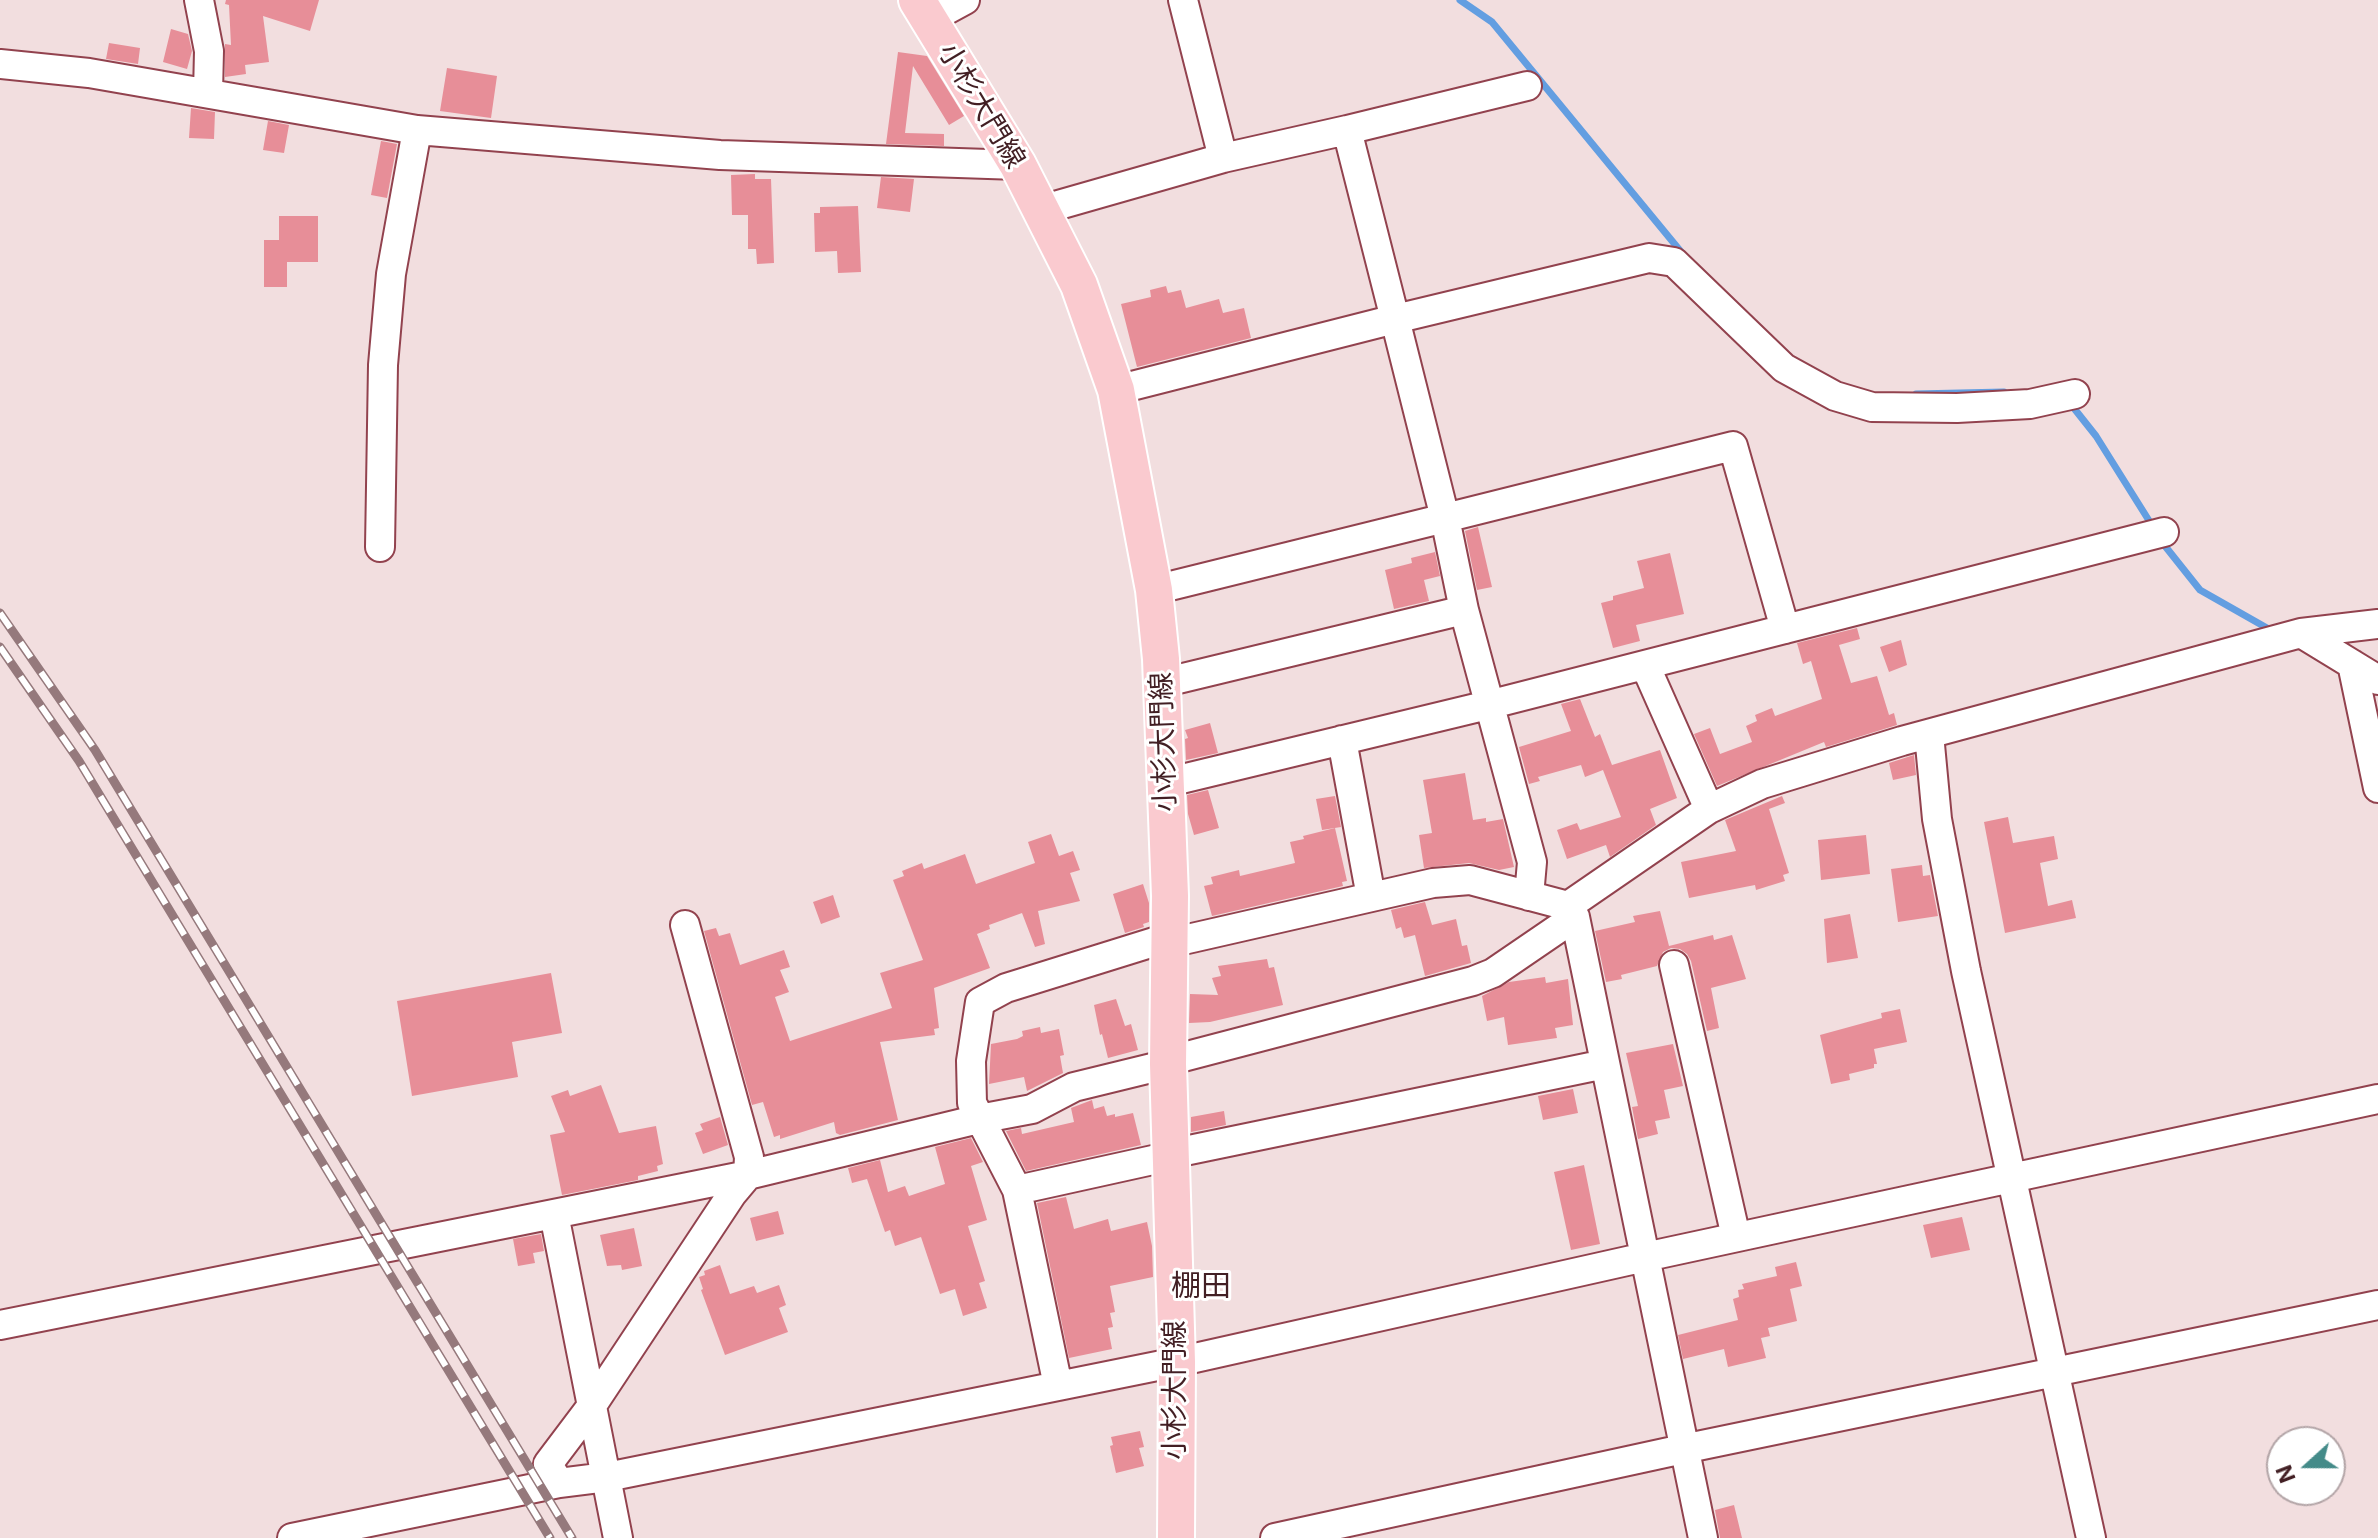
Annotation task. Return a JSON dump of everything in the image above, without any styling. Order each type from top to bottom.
[{"type":"main road","name":"小杉大門線","points":[[924,10],[1018,165],[1079,285],[1116,390],[1154,590],[1162,683],[1170,940],[1168,1062],[1177,1362],[1176,1538]]},
{"type":"street","points":[[199,0],[209,51],[208,93]]},
{"type":"street","points":[[924,10],[965,0]]},
{"type":"street","points":[[1183,0],[1223,158]]},
{"type":"street","points":[[0,64],[89,73],[417,130],[720,155],[1018,165]]},
{"type":"street","points":[[1041,210],[1223,158],[1527,86]]},
{"type":"street","points":[[380,547],[383,365],[391,274],[417,130]]},
{"type":"street","points":[[1347,130],[1445,518],[1488,705],[1532,862],[1529,896]]},
{"type":"street","points":[[1116,390],[1649,258],[1674,262],[1784,368],[1835,396],[1872,407],[1957,408],[2030,404],[2075,394]]},
{"type":"street","points":[[1154,590],[1733,446],[1785,629]]},
{"type":"street","points":[[1165,783],[1488,705],[2164,532]]},
{"type":"street","points":[[1162,683],[1464,610]]},
{"type":"street","points":[[0,1325],[748,1175],[1032,1109],[1074,1087],[1473,981],[1493,973],[1709,809],[1762,784],[1929,734],[2301,633],[2378,624]]},
{"type":"street","points":[[2301,633],[2378,680]]},
{"type":"street","points":[[2352,664],[2378,788]]},
{"type":"street","points":[[1645,665],[1709,809]]},
{"type":"street","points":[[1929,734],[1937,819],[1966,971],[2091,1538]]},
{"type":"street","points":[[1342,740],[1371,897]]},
{"type":"street","points":[[1058,1386],[1017,1190],[972,1103],[971,1061],[980,1002],[1006,988],[1170,940],[1433,883],[1470,880],[1572,912]]},
{"type":"street","points":[[1572,912],[1703,1538]]},
{"type":"street","points":[[559,1483],[548,1464],[591,1407],[732,1194],[748,1175],[749,1157],[685,925]]},
{"type":"street","points":[[1674,965],[1736,1237]]},
{"type":"street","points":[[1017,1190],[1605,1064]]},
{"type":"street","points":[[292,1538],[1177,1362],[1736,1237],[2378,1099]]},
{"type":"street","points":[[554,1214],[618,1538]]},
{"type":"street","points":[[1275,1538],[1683,1449],[2378,1305]]},
{"type":"building","points":[[226,0],[319,0],[310,31],[263,16],[269,62],[245,65],[246,74],[225,77],[225,44],[231,45],[229,5],[225,4]]},
{"type":"building","points":[[171,29],[188,34],[192,51],[187,69],[163,62]]},
{"type":"building","points":[[109,43],[140,48],[138,64],[106,59]]},
{"type":"building","points":[[898,52],[927,56],[964,116],[949,125],[913,66],[905,133],[944,134],[944,146],[886,144]]},
{"type":"building","points":[[447,68],[497,76],[491,118],[440,111]]},
{"type":"building","points":[[191,108],[215,112],[214,139],[189,138]]},
{"type":"building","points":[[268,121],[289,125],[284,153],[263,150]]},
{"type":"building","points":[[381,141],[397,144],[387,198],[371,195]]},
{"type":"building","points":[[755,174],[755,179],[771,179],[774,263],[757,264],[756,249],[748,249],[748,215],[732,215],[731,175]]},
{"type":"building","points":[[881,177],[914,179],[910,212],[877,208]]},
{"type":"building","points":[[858,206],[861,272],[838,273],[837,251],[815,252],[814,213],[820,213],[820,207]]},
{"type":"building","points":[[279,216],[318,216],[318,262],[287,262],[287,287],[264,287],[264,240],[279,240]]},
{"type":"building","points":[[1166,286],[1168,293],[1181,290],[1186,308],[1219,299],[1223,313],[1244,308],[1251,338],[1137,367],[1121,304],[1151,297],[1150,290]]},
{"type":"building","points":[[1478,527],[1492,587],[1477,590],[1465,531]]},
{"type":"building","points":[[1435,552],[1440,576],[1424,580],[1429,601],[1394,609],[1385,570],[1412,563],[1411,558]]},
{"type":"building","points":[[1670,553],[1684,614],[1636,625],[1640,641],[1613,648],[1601,603],[1613,600],[1613,596],[1644,588],[1637,561]]},
{"type":"building","points":[[1857,628],[1860,639],[1839,645],[1851,683],[1877,676],[1889,715],[1894,713],[1897,725],[1826,747],[1824,742],[1717,786],[1694,734],[1710,728],[1720,754],[1752,742],[1746,726],[1757,721],[1755,715],[1772,708],[1775,716],[1822,699],[1811,661],[1803,664],[1797,643]]},
{"type":"building","points":[[1901,640],[1907,665],[1889,672],[1880,647]]},
{"type":"building","points":[[1580,699],[1595,737],[1600,734],[1612,765],[1660,750],[1677,798],[1650,809],[1656,825],[1610,857],[1606,845],[1567,859],[1557,830],[1577,823],[1580,830],[1621,817],[1603,770],[1585,777],[1581,765],[1538,777],[1540,781],[1529,784],[1519,747],[1571,731],[1561,704]]},
{"type":"building","points":[[1210,723],[1218,753],[1186,760],[1185,739],[1188,738],[1185,730]]},
{"type":"building","points":[[1914,755],[1916,775],[1893,780],[1889,763]]},
{"type":"building","points":[[1465,773],[1473,820],[1486,818],[1486,822],[1503,819],[1514,867],[1499,870],[1469,863],[1424,868],[1419,835],[1432,833],[1423,780]]},
{"type":"building","points":[[1208,790],[1219,828],[1194,835],[1187,795]]},
{"type":"building","points":[[1335,796],[1341,827],[1322,830],[1316,799]]},
{"type":"building","points":[[1782,796],[1785,803],[1769,809],[1789,873],[1783,875],[1785,881],[1756,890],[1755,885],[1689,898],[1681,862],[1736,851],[1725,820]]},
{"type":"building","points":[[2008,817],[2013,843],[2054,836],[2058,859],[2040,863],[2048,906],[2072,900],[2076,918],[2005,933],[1984,822]]},
{"type":"building","points":[[1335,828],[1347,881],[1342,882],[1343,886],[1212,916],[1204,886],[1213,884],[1211,877],[1239,870],[1240,876],[1295,863],[1290,842]]},
{"type":"building","points":[[1051,834],[1059,856],[1073,851],[1080,870],[1070,873],[1080,901],[1038,911],[1045,944],[1035,947],[1022,913],[989,925],[990,929],[977,934],[990,968],[934,988],[939,1028],[934,1029],[935,1035],[880,1042],[898,1120],[840,1135],[836,1133],[834,1122],[780,1139],[780,1135],[774,1137],[763,1102],[752,1105],[704,931],[716,928],[719,936],[730,933],[740,965],[784,950],[790,967],[780,970],[789,992],[775,997],[790,1041],[892,1008],[880,973],[923,960],[893,880],[904,876],[902,871],[922,863],[924,869],[965,854],[976,884],[1035,863],[1028,842]]},
{"type":"building","points":[[1866,835],[1870,874],[1821,880],[1818,840]]},
{"type":"building","points":[[1922,865],[1923,876],[1930,875],[1938,916],[1898,922],[1891,869]]},
{"type":"building","points":[[1143,884],[1149,903],[1149,922],[1143,924],[1144,927],[1125,933],[1113,894]]},
{"type":"building","points":[[833,895],[840,917],[821,924],[813,902]]},
{"type":"building","points":[[1425,902],[1432,925],[1456,919],[1462,946],[1467,945],[1471,963],[1425,976],[1415,935],[1404,938],[1401,927],[1396,929],[1391,910]]},
{"type":"building","points":[[1660,911],[1669,946],[1713,935],[1714,940],[1732,935],[1746,979],[1711,988],[1719,1028],[1707,1031],[1691,961],[1680,949],[1671,948],[1663,952],[1657,966],[1606,982],[1595,931],[1635,922],[1633,916]]},
{"type":"building","points":[[1850,914],[1858,958],[1827,963],[1824,919]]},
{"type":"building","points":[[1267,959],[1269,968],[1274,967],[1283,1005],[1210,1022],[1189,1023],[1190,994],[1218,995],[1212,978],[1221,976],[1218,966]]},
{"type":"building","points":[[551,973],[562,1033],[512,1042],[518,1077],[412,1096],[397,1001]]},
{"type":"building","points":[[1545,977],[1546,983],[1568,979],[1573,1025],[1555,1028],[1557,1038],[1508,1045],[1504,1017],[1487,1021],[1482,996],[1509,982]]},
{"type":"building","points":[[1116,999],[1125,1026],[1131,1024],[1138,1050],[1108,1058],[1094,1005]]},
{"type":"building","points":[[1900,1009],[1907,1042],[1874,1049],[1877,1064],[1874,1068],[1849,1074],[1850,1080],[1831,1084],[1820,1035],[1882,1018],[1881,1013]]},
{"type":"building","points":[[1040,1027],[1041,1033],[1059,1029],[1064,1055],[1060,1056],[1063,1073],[1027,1091],[1024,1077],[989,1084],[991,1044],[1017,1039],[1023,1036],[1022,1031]]},
{"type":"building","points":[[1673,1044],[1683,1086],[1664,1090],[1670,1118],[1655,1121],[1658,1134],[1638,1139],[1632,1107],[1638,1106],[1626,1053]]},
{"type":"building","points":[[601,1085],[619,1133],[656,1126],[663,1164],[657,1166],[658,1171],[638,1176],[638,1180],[562,1195],[550,1135],[565,1132],[551,1096],[568,1090],[570,1096]]},
{"type":"building","points":[[1573,1089],[1578,1113],[1543,1120],[1538,1096]]},
{"type":"building","points":[[1092,1100],[1094,1109],[1104,1106],[1107,1116],[1133,1113],[1141,1145],[1026,1171],[1006,1131],[1021,1128],[1022,1134],[1074,1122],[1071,1108]]},
{"type":"building","points":[[1224,1111],[1226,1125],[1191,1132],[1191,1117]]},
{"type":"building","points":[[720,1117],[728,1145],[703,1154],[695,1133],[703,1130],[700,1124]]},
{"type":"building","points":[[971,1138],[983,1162],[971,1166],[987,1220],[968,1226],[985,1281],[979,1283],[987,1308],[963,1316],[955,1289],[940,1294],[921,1237],[895,1246],[890,1230],[885,1232],[867,1179],[852,1183],[848,1168],[880,1160],[888,1192],[905,1186],[909,1196],[945,1184],[935,1147]]},
{"type":"building","points":[[1584,1165],[1600,1244],[1571,1250],[1554,1172]]},
{"type":"building","points":[[1066,1197],[1074,1229],[1108,1219],[1111,1231],[1147,1222],[1153,1277],[1110,1286],[1115,1312],[1110,1313],[1113,1327],[1108,1328],[1112,1349],[1069,1358],[1037,1203]]},
{"type":"building","points":[[778,1211],[784,1234],[756,1241],[750,1218]]},
{"type":"building","points":[[1962,1217],[1970,1250],[1931,1258],[1923,1225]]},
{"type":"building","points":[[634,1228],[642,1266],[622,1270],[621,1265],[607,1266],[600,1235]]},
{"type":"building","points":[[541,1234],[544,1251],[533,1253],[535,1263],[518,1266],[513,1239]]},
{"type":"building","points":[[1796,1262],[1802,1286],[1790,1289],[1797,1321],[1768,1328],[1770,1336],[1761,1338],[1766,1358],[1728,1367],[1724,1349],[1683,1359],[1678,1335],[1738,1320],[1733,1299],[1739,1297],[1738,1290],[1744,1289],[1742,1284],[1777,1276],[1775,1267]]},
{"type":"building","points":[[720,1265],[730,1294],[754,1286],[757,1293],[779,1285],[786,1305],[779,1308],[788,1332],[725,1355],[699,1277],[705,1275],[704,1271]]},
{"type":"building","points":[[1140,1431],[1144,1447],[1139,1448],[1144,1466],[1116,1473],[1111,1437]]},
{"type":"building","points":[[1734,1505],[1742,1538],[1720,1538],[1715,1510]]},
{"type":"waterway","points":[[1460,0],[1492,22],[1682,253]]},
{"type":"waterway","points":[[1916,394],[2004,392]]},
{"type":"waterway","points":[[2066,405],[2073,407],[2096,436],[2153,527]]},
{"type":"waterway","points":[[2161,541],[2200,590],[2274,632]]},
{"type":"railway","points":[[0,613],[95,750],[572,1538]]},
{"type":"railway","points":[[0,647],[79,761],[550,1538]]},
{"type":"district","name":"棚田","points":[[1201,1287]]}]
